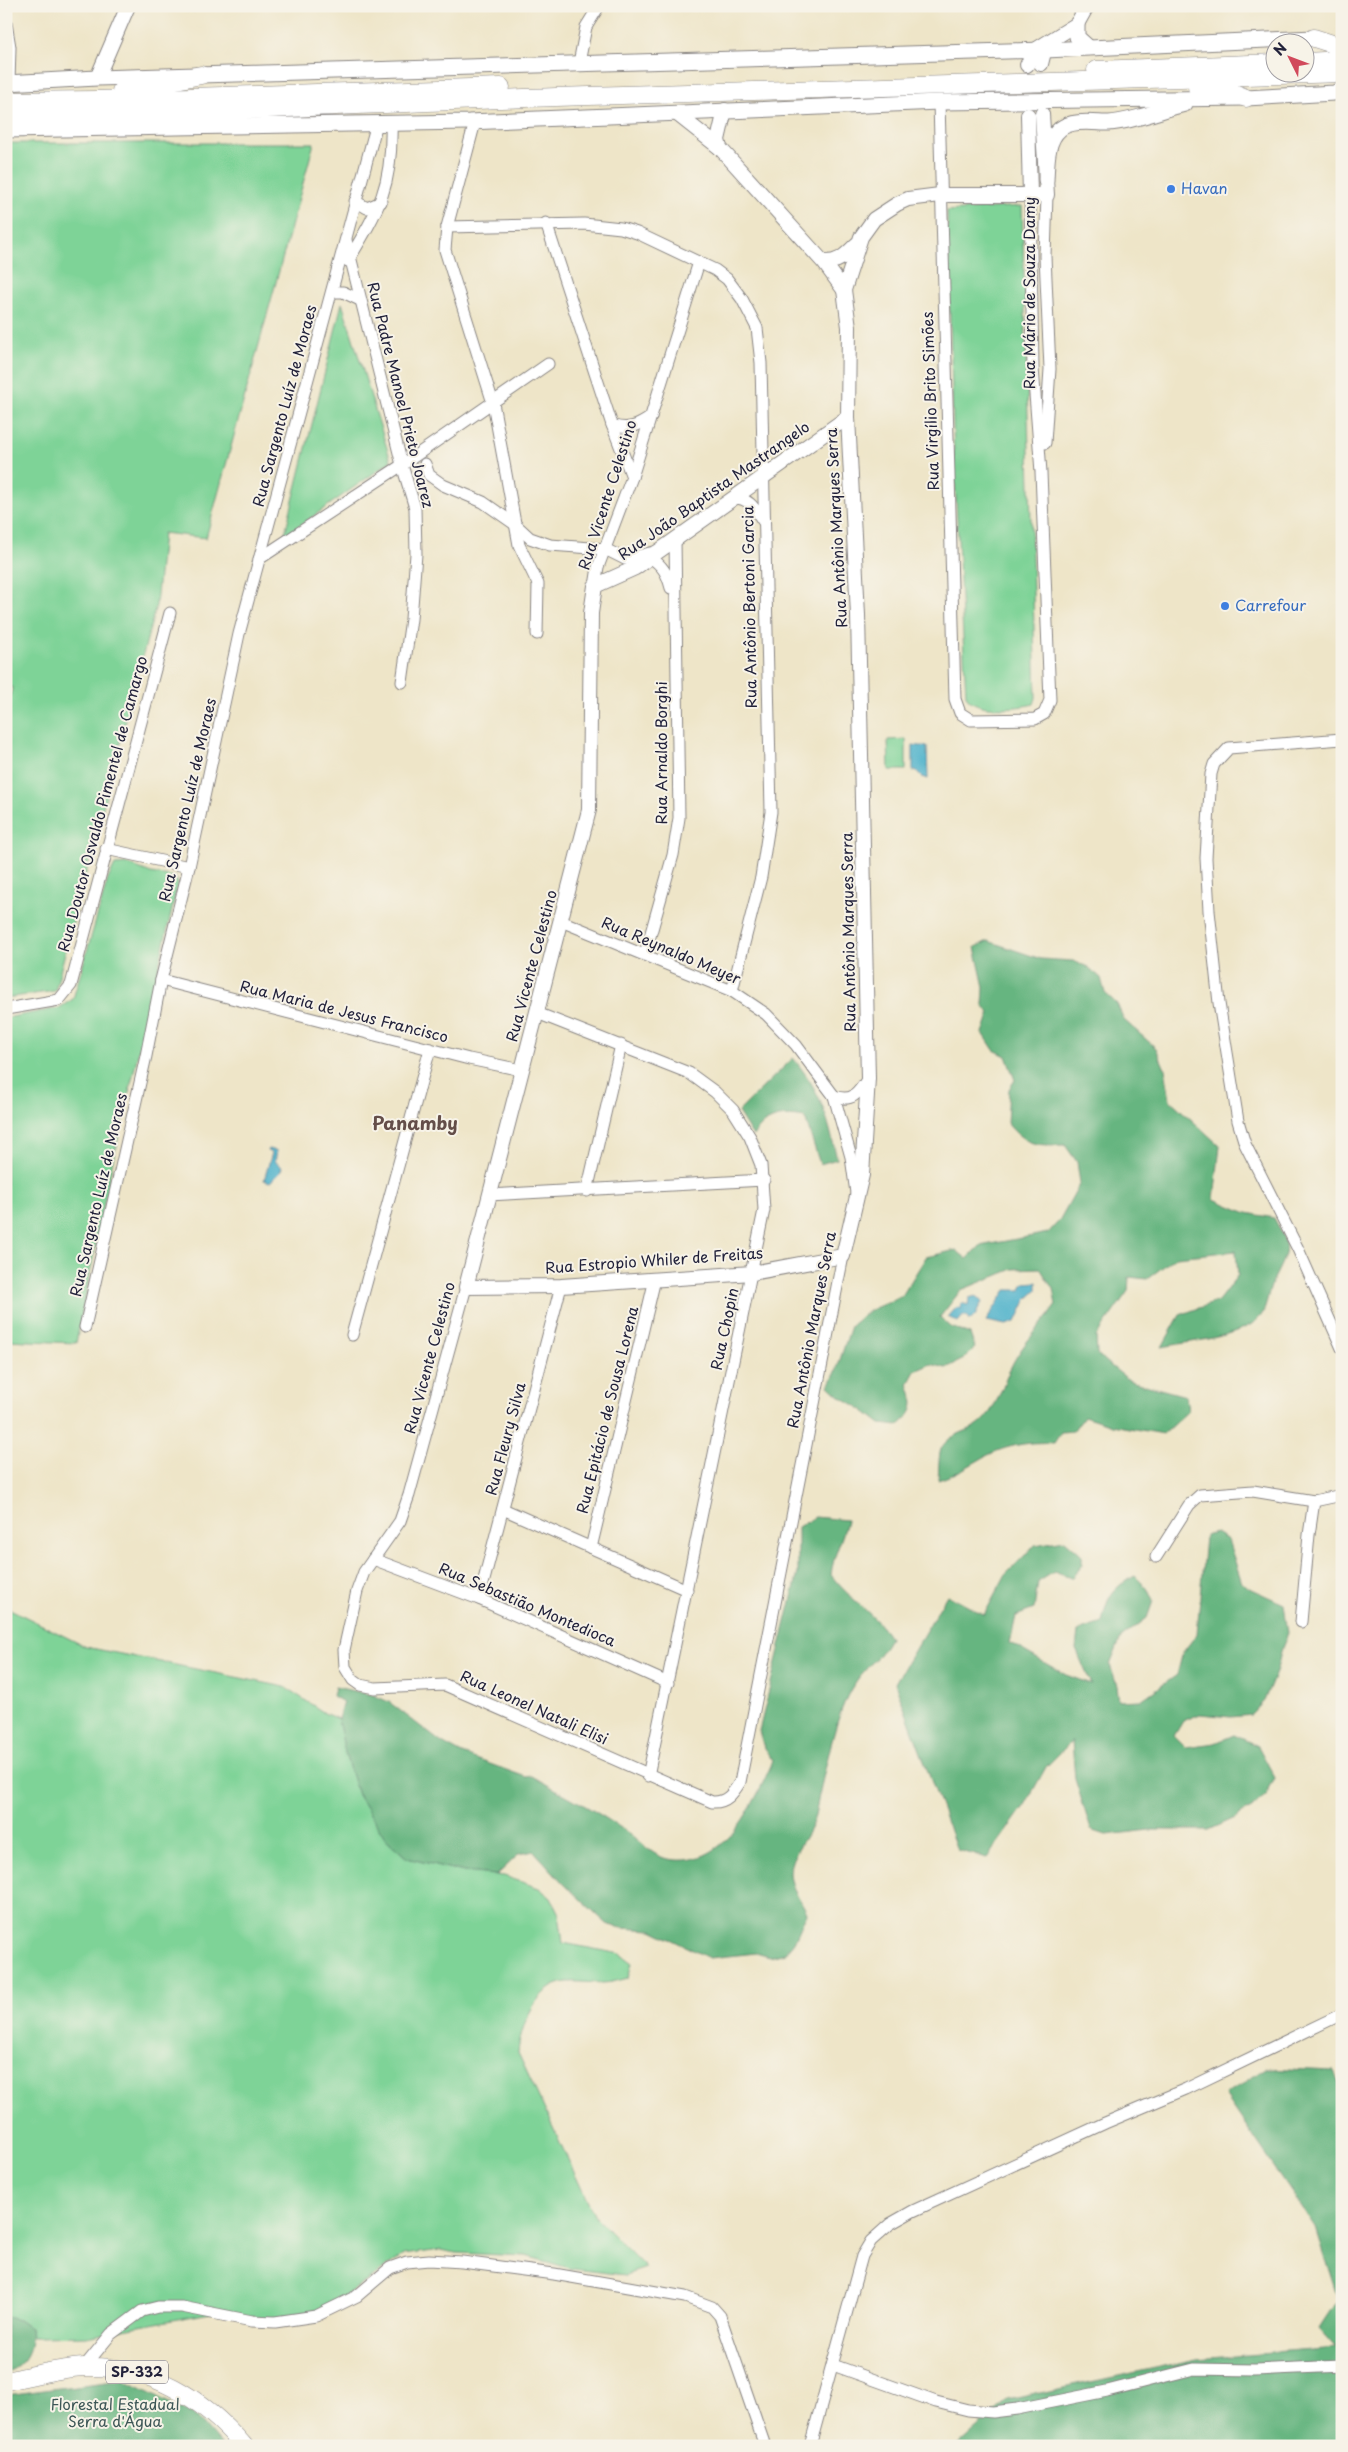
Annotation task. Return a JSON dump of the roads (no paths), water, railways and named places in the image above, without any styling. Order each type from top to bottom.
[{"type":"main road","points":[[1077,24],[1077,37],[1088,47]]},
{"type":"main road","points":[[1316,39],[1342,47]]},
{"type":"main road","points":[[8,83],[97,78],[579,63],[1039,54],[1088,47],[1266,40]]},
{"type":"main road","points":[[1316,61],[1342,60]]},
{"type":"main road","points":[[6,101],[1034,72],[1266,63]]},
{"type":"main road","points":[[6,116],[114,115],[559,97],[1087,83],[1342,73]]},
{"type":"main road","points":[[51,101],[98,96],[201,75]]},
{"type":"main road","points":[[1087,83],[1189,86],[1229,91],[1246,98]]},
{"type":"main road","points":[[1046,188],[1050,142],[1060,129],[1068,125],[1119,122],[1193,102],[1339,93]]},
{"type":"main road","points":[[6,130],[475,122],[939,102],[1246,98]]},
{"type":"main road","name":"SP-332","points":[[6,2381],[84,2367],[116,2368],[135,2372],[185,2392],[206,2408],[244,2446]]},
{"type":"street","points":[[97,78],[128,6]]},
{"type":"street","points":[[579,63],[586,27],[599,6]]},
{"type":"street","points":[[1039,54],[1077,24],[1088,6]]},
{"type":"street","points":[[6,23],[10,47],[8,83]]},
{"type":"street","points":[[1316,38],[1342,38]]},
{"type":"street","name":"Rua Virgílio Brito Simões","points":[[939,102],[955,699],[960,713],[971,720],[1035,719]]},
{"type":"street","points":[[720,148],[718,140],[725,110]]},
{"type":"street","points":[[677,114],[720,148],[824,262],[844,290]]},
{"type":"street","name":"Rua Mário de Souza Damy","points":[[1035,719],[1044,714],[1050,700],[1041,472],[1033,368],[1030,195],[1035,114],[1046,188],[1045,256],[1050,369],[1045,456],[1041,472]]},
{"type":"street","points":[[475,122],[447,226],[445,250],[493,403],[523,557],[534,572],[538,584],[537,634]]},
{"type":"street","name":"Rua Sargento Luíz de Moraes","points":[[85,1327],[146,1056],[160,980],[189,867],[239,634],[333,287],[345,236],[372,144],[384,123]]},
{"type":"street","name":"Rua Sargento Luíz de Moraes","points":[[333,287],[381,202],[388,181],[391,157],[384,123]]},
{"type":"street","points":[[372,144],[377,142],[385,144],[391,157]]},
{"type":"street","name":"Rua Antônio Marques Serra","points":[[712,1802],[725,1800],[740,1782],[842,1256],[865,1152],[868,1078],[858,615],[848,417],[849,327],[844,290],[858,243],[874,220],[897,204],[908,199],[940,195],[1030,195],[1046,188]]},
{"type":"street","points":[[355,201],[367,208],[381,202]]},
{"type":"street","points":[[546,223],[612,426],[632,477]]},
{"type":"street","name":"Rua Antônio Bertoni Garcia","points":[[447,226],[546,223],[620,228],[637,233],[699,262],[727,279],[742,299],[757,328],[761,363],[771,812],[761,877],[732,991]]},
{"type":"street","name":"Rua Padre Manoel Prieto Joarez","points":[[345,236],[402,465],[415,508],[417,531],[411,620],[402,682]]},
{"type":"street","points":[[824,262],[835,263],[858,243]]},
{"type":"street","points":[[1032,263],[1046,243]]},
{"type":"street","name":"Rua Vicente Celestino","points":[[345,1667],[344,1650],[357,1591],[364,1572],[400,1521],[409,1495],[466,1287],[589,810],[591,613],[598,567],[632,477],[699,262]]},
{"type":"street","points":[[333,287],[360,300]]},
{"type":"street","points":[[259,559],[402,465],[548,364]]},
{"type":"street","points":[[612,426],[635,428],[651,417]]},
{"type":"street","name":"Rua João Baptista Mastrangelo","points":[[595,586],[635,568],[848,417]]},
{"type":"street","points":[[425,464],[429,475],[443,485],[483,502],[516,525],[530,538],[550,545],[605,549],[625,559],[653,554]]},
{"type":"street","points":[[734,498],[743,498],[750,503],[764,521]]},
{"type":"street","name":"Rua Arnaldo Borghi","points":[[645,954],[673,855],[679,818],[675,540]]},
{"type":"street","name":"Rua Arnaldo Borghi","points":[[653,554],[668,574],[675,607]]},
{"type":"street","name":"Rua Doutor Osvaldo Pimentel de Camargo","points":[[6,1009],[59,1000],[71,985],[170,613]]},
{"type":"street","points":[[1342,746],[1337,740],[1229,748],[1214,764],[1211,774],[1206,858],[1209,911],[1219,1003],[1238,1121],[1245,1144],[1298,1249],[1342,1348]]},
{"type":"street","points":[[106,849],[189,867]]},
{"type":"street","name":"Rua Reynaldo Meyer","points":[[561,921],[732,991],[766,1014],[785,1031],[834,1096],[851,1157],[856,1197]]},
{"type":"street","name":"Rua Maria de Jesus Francisco","points":[[160,980],[430,1049],[521,1070]]},
{"type":"street","name":"Rua Chopin","points":[[537,1013],[689,1073],[715,1092],[733,1110],[750,1137],[764,1180],[764,1210],[752,1272],[648,1776]]},
{"type":"street","points":[[587,1191],[621,1045]]},
{"type":"street","points":[[352,1336],[430,1049]]},
{"type":"street","points":[[834,1096],[850,1098],[857,1095],[868,1078]]},
{"type":"street","points":[[489,1195],[764,1180]]},
{"type":"street","name":"Rua Estropio Whiler de Freitas","points":[[466,1287],[561,1286],[752,1272],[842,1256]]},
{"type":"street","name":"Rua Epitácio de Sousa Lorena","points":[[590,1548],[655,1279]]},
{"type":"street","name":"Rua Fleury Silva","points":[[479,1599],[561,1286]]},
{"type":"street","points":[[1156,1557],[1188,1506],[1200,1495],[1253,1491],[1314,1501],[1342,1495]]},
{"type":"street","points":[[1301,1622],[1314,1501]]},
{"type":"street","points":[[503,1509],[687,1590]]},
{"type":"street","name":"Rua Sebastião Montedioca","points":[[374,1559],[479,1599],[668,1683]]},
{"type":"street","name":"Rua Leonel Natali Elisi","points":[[345,1667],[353,1680],[360,1685],[374,1688],[445,1685],[648,1776],[712,1802]]},
{"type":"street","points":[[810,2446],[862,2256],[871,2241],[890,2224],[953,2192],[1186,2088],[1342,2014]]},
{"type":"street","points":[[84,2367],[111,2334],[142,2311],[158,2307],[182,2307],[252,2321],[275,2322],[298,2319],[316,2316],[336,2308],[357,2296],[390,2268],[407,2262],[429,2260],[462,2262],[554,2274],[685,2297],[712,2307],[720,2316],[765,2446]]},
{"type":"street","points":[[833,2365],[936,2402],[968,2410],[993,2412],[1107,2391],[1194,2370],[1255,2370],[1342,2366]]},
{"type":"water","points":[[913,745],[927,747],[928,779],[922,777],[916,770],[913,771]]},
{"type":"water","points":[[268,1149],[277,1151],[275,1161],[282,1167],[280,1173],[270,1182],[264,1180],[272,1153],[267,1151]]},
{"type":"water","points":[[1037,1282],[1037,1290],[1027,1299],[1016,1322],[1006,1325],[986,1321],[1006,1290],[1021,1290],[1024,1283]]},
{"type":"water","points":[[976,1296],[982,1302],[975,1316],[969,1320],[967,1316],[963,1316],[958,1322],[948,1317],[957,1307],[961,1309],[961,1303],[968,1305],[969,1298]]},
{"type":"place","name":"Havan","points":[[1171,189]]},
{"type":"place","name":"Carrefour","points":[[1225,606]]},
{"type":"district","name":"Panamby","points":[[415,1124]]},
{"type":"park label","name":"Florestal Estadual Serra d'Água","points":[[115,2414]]}]
